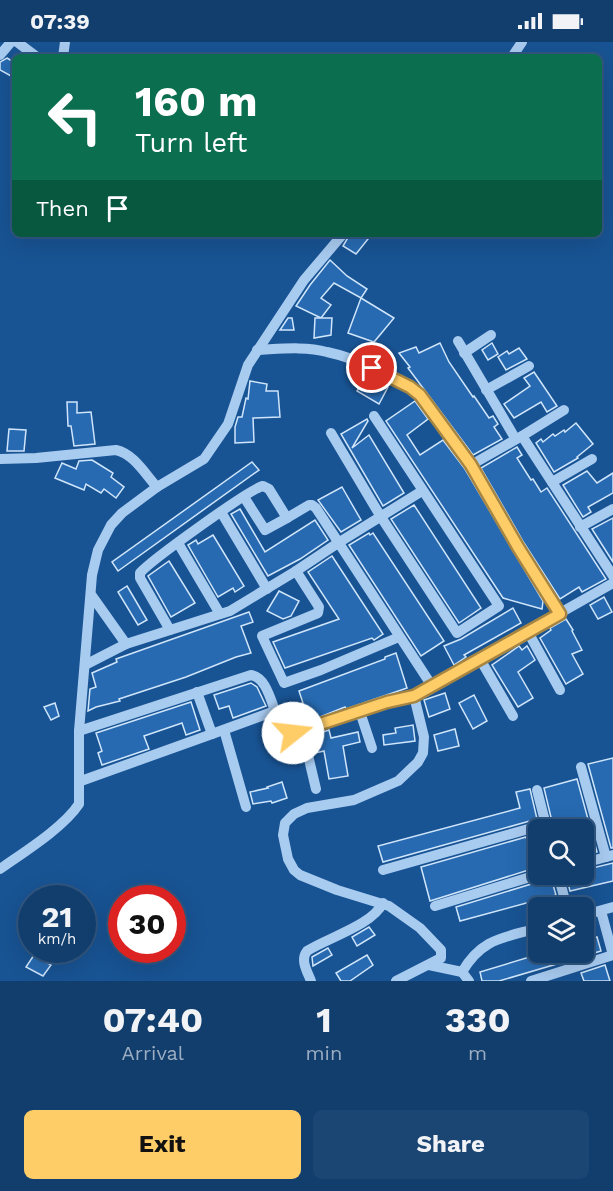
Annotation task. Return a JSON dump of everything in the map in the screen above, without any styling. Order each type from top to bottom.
[{"type":"street","points":[[0,55],[11,42]]},
{"type":"street","points":[[17,42],[33,54]]},
{"type":"street","points":[[0,869],[33,846],[76,808],[80,800],[79,731],[92,575],[98,550],[111,525],[133,504],[204,459],[228,424],[248,365],[257,350],[304,280],[340,237]]},
{"type":"street","points":[[464,353],[491,335]]},
{"type":"street","points":[[458,341],[486,390],[552,482],[613,576]]},
{"type":"street","points":[[257,350],[296,348],[327,352],[372,368],[410,387],[420,395],[471,465],[560,614]]},
{"type":"street","points":[[486,390],[529,366]]},
{"type":"street","points":[[471,465],[564,410]]},
{"type":"street","points":[[331,433],[381,517],[457,633],[499,606],[374,416]]},
{"type":"street","points":[[0,459],[116,450],[130,457],[157,487]]},
{"type":"street","points":[[552,482],[592,459]]},
{"type":"street","points":[[170,630],[140,578],[140,573],[178,543],[258,487],[267,487],[287,518]]},
{"type":"street","points":[[85,665],[126,644],[230,611],[296,572],[422,491]]},
{"type":"street","points":[[244,496],[265,530],[312,505],[432,687]]},
{"type":"street","points":[[580,527],[613,509]]},
{"type":"street","points":[[221,512],[267,589]]},
{"type":"street","points":[[178,543],[220,614]]},
{"type":"street","points":[[296,572],[319,608],[318,613],[262,636],[284,683],[330,667],[399,637]]},
{"type":"street","points":[[79,731],[256,675],[266,686],[278,720],[287,731],[293,733],[387,702],[414,696],[613,583]]},
{"type":"street","points":[[92,596],[126,644]]},
{"type":"street","points":[[528,632],[560,690]]},
{"type":"street","points":[[480,659],[513,716]]},
{"type":"street","points":[[197,692],[212,734]]},
{"type":"street","points":[[396,981],[441,958],[441,950],[420,928],[382,903],[337,890],[300,875],[288,859],[283,835],[285,823],[294,814],[307,808],[354,800],[398,781],[408,773],[423,753],[424,737],[414,696]]},
{"type":"street","points":[[81,781],[274,711]]},
{"type":"street","points":[[360,712],[372,748]]},
{"type":"street","points":[[224,730],[246,807]]},
{"type":"street","points":[[302,730],[316,789]]},
{"type":"street","points":[[581,767],[609,856],[594,860]]},
{"type":"street","points":[[537,790],[544,819]]},
{"type":"street","points":[[382,870],[528,832]]},
{"type":"street","points":[[435,906],[528,878]]},
{"type":"street","points":[[311,981],[303,961],[303,956],[307,951],[367,920],[380,909],[382,903]]},
{"type":"street","points":[[594,913],[613,908]]},
{"type":"street","points":[[531,981],[613,955],[601,911]]},
{"type":"street","points":[[429,965],[465,977],[476,951],[485,945],[528,931]]},
{"type":"street","points":[[567,970],[571,981]]},
{"type":"building","points":[[7,58],[12,61],[11,76],[0,70],[0,62]]},
{"type":"building","points":[[348,237],[370,237],[356,254],[343,246]]},
{"type":"building","points":[[330,260],[347,276],[367,289],[361,298],[334,283],[321,298],[331,305],[321,318],[296,306]]},
{"type":"building","points":[[361,298],[394,318],[374,342],[348,333]]},
{"type":"building","points":[[288,318],[292,318],[294,330],[280,330]]},
{"type":"building","points":[[315,318],[332,318],[331,335],[314,338]]},
{"type":"building","points":[[440,343],[449,362],[473,397],[489,418],[493,416],[498,424],[494,427],[502,439],[473,455],[399,353],[416,347],[419,353]]},
{"type":"building","points":[[492,343],[498,354],[488,360],[482,350]]},
{"type":"building","points":[[519,348],[527,359],[506,370],[498,357],[507,351],[509,354]]},
{"type":"building","points":[[534,372],[557,406],[547,412],[541,402],[514,418],[504,404],[530,386],[524,378]]},
{"type":"building","points":[[367,375],[388,387],[379,404],[357,391]]},
{"type":"building","points":[[250,381],[267,384],[266,391],[278,391],[280,417],[253,418],[254,442],[235,443],[235,427],[238,417],[242,417],[246,398],[248,399]]},
{"type":"building","points":[[415,401],[428,419],[407,435],[420,455],[443,440],[465,469],[543,601],[542,609],[503,598],[386,421]]},
{"type":"building","points":[[67,402],[77,402],[77,413],[91,412],[95,444],[74,446],[71,426],[68,426]]},
{"type":"building","points":[[367,419],[368,421],[352,448],[369,435],[404,493],[383,506],[341,434]]},
{"type":"building","points":[[576,423],[593,444],[578,458],[554,472],[536,443],[541,439],[543,442],[553,434],[555,436],[564,430],[565,432]]},
{"type":"building","points":[[9,429],[26,430],[24,451],[7,451]]},
{"type":"building","points":[[517,447],[522,455],[517,458],[531,480],[533,479],[541,492],[547,488],[606,579],[582,592],[579,587],[560,599],[524,543],[481,468]]},
{"type":"building","points":[[92,460],[113,473],[111,477],[124,487],[116,498],[104,489],[101,493],[86,484],[84,490],[55,478],[62,463],[76,469],[79,461]]},
{"type":"building","points":[[252,462],[259,470],[118,571],[112,562]]},
{"type":"building","points":[[587,471],[597,483],[613,473],[613,493],[588,507],[591,512],[583,517],[563,485]]},
{"type":"building","points":[[342,487],[361,520],[341,532],[318,500]]},
{"type":"building","points":[[414,505],[481,608],[459,623],[391,519]]},
{"type":"building","points":[[240,509],[265,552],[315,520],[328,540],[300,559],[268,576],[231,514]]},
{"type":"building","points":[[613,518],[613,562],[592,529]]},
{"type":"building","points":[[369,533],[370,535],[373,533],[444,641],[421,656],[349,545]]},
{"type":"building","points":[[213,535],[244,586],[235,592],[233,588],[218,597],[188,545],[196,540],[198,544]]},
{"type":"building","points":[[332,556],[383,634],[374,640],[372,638],[285,668],[273,642],[339,619],[308,572]]},
{"type":"building","points":[[169,561],[195,603],[171,617],[148,576]]},
{"type":"building","points":[[127,586],[147,620],[138,625],[118,592]]},
{"type":"building","points":[[279,591],[299,601],[291,616],[283,619],[267,611]]},
{"type":"building","points":[[604,597],[612,612],[598,619],[590,605]]},
{"type":"building","points":[[513,608],[521,623],[464,655],[466,657],[454,665],[444,646],[461,639]]},
{"type":"building","points":[[249,612],[253,622],[241,626],[251,653],[88,711],[90,689],[96,687],[92,673],[117,662],[116,659]]},
{"type":"building","points":[[566,619],[582,650],[572,654],[583,674],[566,684],[540,638],[551,630],[550,628]]},
{"type":"building","points":[[519,646],[522,650],[527,646],[535,660],[518,672],[533,698],[518,707],[492,665]]},
{"type":"building","points":[[396,653],[407,688],[346,709],[345,707],[310,721],[294,723],[289,707],[303,703],[299,691]]},
{"type":"building","points":[[251,683],[257,687],[266,706],[233,718],[229,706],[219,709],[214,695]]},
{"type":"building","points":[[445,693],[450,709],[429,717],[424,700]]},
{"type":"building","points":[[474,695],[487,721],[473,729],[459,703]]},
{"type":"building","points":[[191,702],[200,730],[186,735],[182,723],[144,736],[149,749],[102,765],[98,753],[102,751],[96,733]]},
{"type":"building","points":[[55,703],[59,716],[51,720],[44,707]]},
{"type":"building","points":[[413,725],[415,741],[384,745],[383,735],[396,733],[395,728]]},
{"type":"building","points":[[455,729],[459,746],[438,751],[434,735]]},
{"type":"building","points":[[329,730],[331,738],[358,732],[360,742],[343,746],[348,776],[329,779],[324,751],[315,753],[311,736]]},
{"type":"building","points":[[613,758],[613,848],[611,848],[588,764]]},
{"type":"building","points":[[577,779],[588,819],[551,819],[544,788]]},
{"type":"building","points":[[282,782],[287,798],[272,803],[271,801],[253,804],[250,792]]},
{"type":"building","points":[[530,789],[537,819],[528,819],[528,822],[383,862],[378,846],[520,808],[516,792]]},
{"type":"building","points":[[526,837],[528,844],[528,870],[430,901],[421,867]]},
{"type":"building","points":[[613,863],[613,881],[570,891],[568,885],[594,885],[594,868]]},
{"type":"building","points":[[528,885],[553,885],[556,895],[528,897],[528,903],[460,921],[456,907]]},
{"type":"building","points":[[369,927],[375,935],[357,946],[352,937]]},
{"type":"building","points":[[597,937],[601,951],[594,953],[594,938]]},
{"type":"building","points":[[328,948],[332,955],[313,966],[312,957]]},
{"type":"building","points":[[367,955],[373,965],[350,981],[341,981],[336,973]]},
{"type":"building","points":[[528,957],[528,963],[560,963],[499,981],[482,981],[480,972]]},
{"type":"building","points":[[29,963],[51,965],[43,976],[26,967]]},
{"type":"building","points":[[605,965],[610,981],[584,981],[581,973]]},
{"type":"route","points":[[293,733],[387,702],[414,696],[560,614],[471,465],[420,395],[410,387],[372,368]]}]
